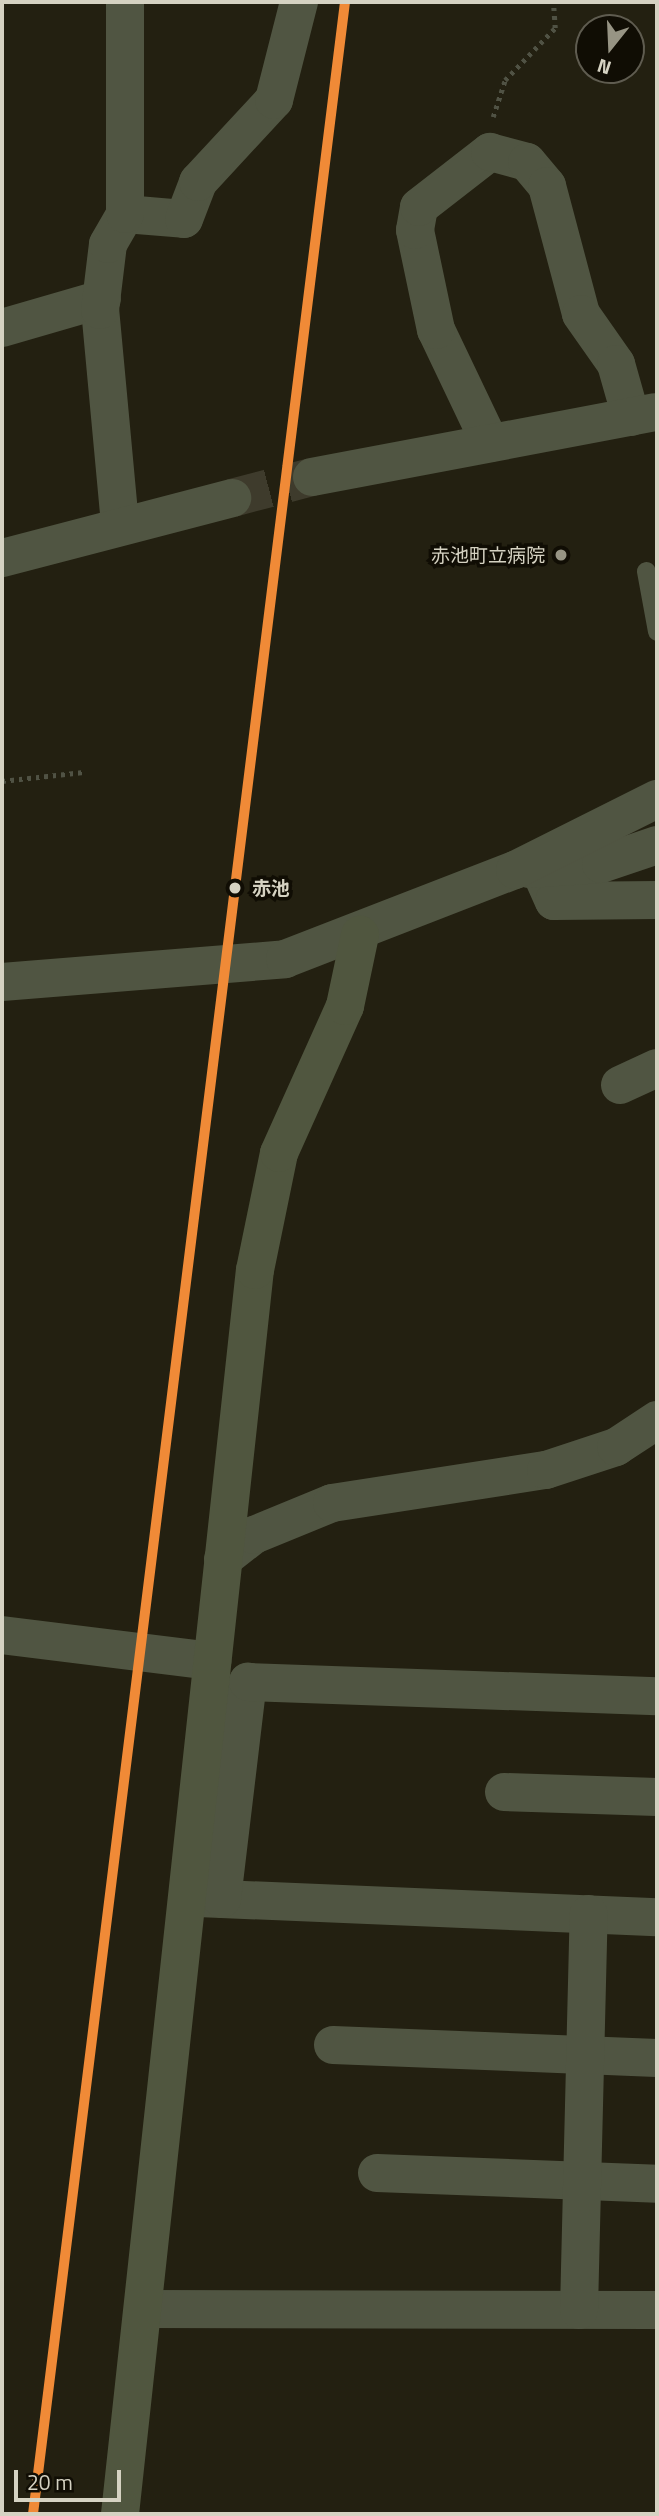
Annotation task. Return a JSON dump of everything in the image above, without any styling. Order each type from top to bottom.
[{"type":"street","points":[[120,524],[109,457],[102,299],[108,244],[125,214],[125,2]]},
{"type":"street","points":[[125,214],[184,219],[198,182],[274,100],[299,2]]},
{"type":"street","points":[[312,477],[644,414],[616,364],[581,314],[547,186],[527,162],[498,153],[419,207],[415,230],[436,330],[490,443]]},
{"type":"street","points":[[2,328],[102,299]]},
{"type":"street","points":[[2,558],[120,524],[232,498]]},
{"type":"street","points":[[2,982],[285,959],[360,935],[527,869],[657,799]]},
{"type":"street","points":[[527,869],[601,864],[657,845]]},
{"type":"street","points":[[527,869],[554,901],[657,900]]},
{"type":"street","points":[[204,1898],[204,1661],[223,1559],[255,1270],[279,1153],[345,1006],[360,935]]},
{"type":"street","points":[[620,1085],[657,1068]]},
{"type":"street","points":[[223,1559],[254,1535],[332,1503],[546,1470],[616,1447],[657,1420]]},
{"type":"street","points":[[2,1635],[204,1661]]},
{"type":"street","points":[[120,2514],[144,2309],[204,1898],[248,1682],[657,1696]]},
{"type":"street","points":[[505,1793],[657,1797]]},
{"type":"street","points":[[204,1898],[657,1917]]},
{"type":"street","points":[[579,2309],[589,1914]]},
{"type":"street","points":[[333,2045],[657,2058]]},
{"type":"street","points":[[377,2173],[657,2184]]},
{"type":"street","points":[[144,2309],[657,2310]]},
{"type":"lane","points":[[646,571],[657,631]]},
{"type":"path","points":[[498,153],[492,106],[505,80],[555,28],[553,2]]},
{"type":"path","points":[[2,781],[84,772]]},
{"type":"tunnel","points":[[232,498],[312,477]]},
{"type":"transit line","points":[[33,2514],[345,2]]},
{"type":"place","name":"赤池町立病院","points":[[561,555]]},
{"type":"place","name":"赤池","points":[[235,888]]}]
